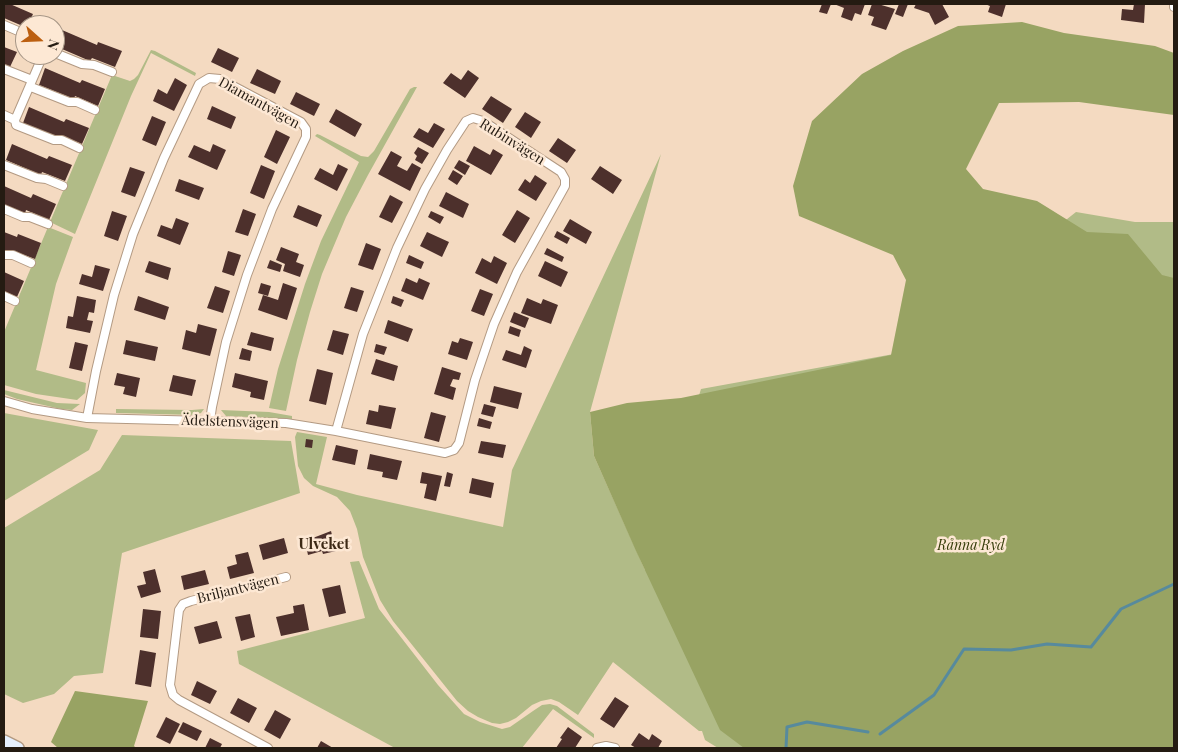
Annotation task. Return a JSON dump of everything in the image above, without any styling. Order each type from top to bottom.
[{"type":"main road","points":[[4,741],[18,748]]},
{"type":"street","points":[[65,57],[112,72]]},
{"type":"street","points":[[39,65],[16,120],[16,125],[54,140],[62,140],[79,148]]},
{"type":"street","points":[[4,69],[69,102],[77,102],[95,110]]},
{"type":"street","name":"Diamantvägen","points":[[87,418],[96,370],[114,295],[133,234],[164,158],[199,84],[209,78],[220,79],[301,122],[306,129],[306,137],[272,209],[247,275],[226,342],[210,421]]},
{"type":"street","points":[[4,115],[16,120]]},
{"type":"street","name":"Rubinvägen","points":[[336,431],[363,334],[397,248],[425,189],[447,150],[466,121],[473,118],[482,121],[561,172],[565,179],[565,186],[517,272],[494,324],[474,380],[459,443],[454,450]]},
{"type":"street","points":[[4,165],[63,186]]},
{"type":"street","points":[[4,209],[48,224]]},
{"type":"street","points":[[4,255],[13,255],[31,263]]},
{"type":"street","points":[[4,296],[14,301]]},
{"type":"street","name":"Ädelstensvägen","points":[[4,401],[51,413],[87,418],[286,423],[445,453],[454,450]]},
{"type":"street","name":"Briljantvägen","points":[[268,748],[173,695],[170,685],[176,627],[179,610],[183,604],[286,577]]},
{"type":"street","points":[[597,748],[606,746],[615,748]]},
{"type":"green space","name":"Rånna Ryd","points":[[1022,22],[1064,33],[1155,46],[1174,53],[1174,115],[1079,102],[999,103],[966,169],[983,189],[1037,201],[1087,232],[1128,234],[1162,275],[1174,278],[1174,748],[744,748],[720,730],[636,551],[594,456],[590,412],[627,403],[681,398],[891,355],[906,280],[893,255],[799,216],[793,186],[812,121],[862,74],[903,51],[958,26]]},
{"type":"green space","points":[[151,50],[196,73],[195,76],[151,53],[131,96],[75,234],[50,222],[112,75],[130,81],[134,79]]},
{"type":"green space","points":[[417,87],[346,217],[322,274],[297,360],[286,411],[269,408],[278,369],[305,284],[321,241],[359,162],[315,136],[317,134],[320,135],[361,156],[368,157],[374,151],[410,89]]},
{"type":"green space","name":"Rånna Ryd","points":[[661,154],[590,412],[594,456],[645,570],[701,389],[1015,332],[1057,227],[1076,212],[1135,222],[1174,222],[1174,748],[718,748],[705,740],[702,731],[699,731],[613,662],[578,715],[551,699],[532,705],[516,718],[500,724],[478,717],[457,701],[393,621],[380,600],[363,557],[357,529],[350,511],[337,497],[313,486],[304,478],[298,466],[295,437],[297,432],[327,437],[316,484],[357,495],[503,527],[512,470]]},
{"type":"green space","points":[[48,227],[73,237],[56,284],[36,370],[86,383],[85,393],[77,400],[36,394],[4,385],[4,332]]},
{"type":"green space","points":[[4,390],[57,403],[80,404],[72,410],[61,409],[17,399],[4,394]]},
{"type":"green space","points":[[116,409],[204,409],[196,415],[116,413]]},
{"type":"green space","points":[[221,410],[269,412],[292,416],[292,419],[226,416]]},
{"type":"green space","points":[[4,413],[98,430],[89,450],[4,501]]},
{"type":"green space","points":[[122,435],[291,441],[300,493],[122,553],[103,673],[74,676],[54,694],[23,703],[4,694],[4,528],[100,470]]},
{"type":"green space","points":[[359,561],[379,609],[438,685],[464,714],[480,722],[502,729],[510,727],[542,705],[550,704],[557,706],[594,734],[594,738],[553,709],[522,748],[395,748],[239,664],[237,651],[365,618],[350,562]]},
{"type":"green space","points":[[75,691],[148,701],[134,746],[136,748],[58,748],[51,742]]},
{"type":"building","points":[[4,4],[10,4],[33,14],[15,15],[15,23],[4,18]]},
{"type":"building","points":[[822,4],[831,4],[827,14],[819,12]]},
{"type":"building","points":[[834,4],[865,4],[861,15],[855,13],[852,21],[841,17],[844,8]]},
{"type":"building","points":[[872,4],[895,9],[886,30],[871,25],[874,17],[868,15]]},
{"type":"building","points":[[899,4],[908,4],[903,17],[895,14]]},
{"type":"building","points":[[916,4],[942,4],[949,17],[935,25],[929,13],[914,8]]},
{"type":"building","points":[[985,4],[1006,4],[1002,17],[988,12],[990,6]]},
{"type":"building","points":[[1134,4],[1145,4],[1144,23],[1121,20],[1122,9],[1133,10]]},
{"type":"building","points":[[65,31],[97,45],[98,42],[122,51],[115,67],[92,58],[90,61],[65,50]]},
{"type":"building","points":[[4,47],[15,51],[15,56],[10,67],[4,64]]},
{"type":"building","points":[[218,48],[239,58],[232,72],[211,62]]},
{"type":"building","points":[[45,68],[80,83],[82,80],[105,89],[98,106],[75,96],[74,99],[39,85]]},
{"type":"building","points":[[257,69],[281,81],[275,94],[250,83]]},
{"type":"building","points":[[468,70],[479,78],[465,98],[443,83],[451,73],[461,80]]},
{"type":"building","points":[[175,78],[187,85],[174,111],[153,101],[158,89],[167,94]]},
{"type":"building","points":[[296,92],[320,104],[314,116],[290,104]]},
{"type":"building","points":[[491,96],[512,109],[503,123],[482,109]]},
{"type":"building","points":[[212,106],[236,117],[231,129],[207,119]]},
{"type":"building","points":[[29,107],[64,122],[66,119],[89,128],[82,144],[59,135],[58,138],[23,123]]},
{"type":"building","points":[[336,109],[362,124],[355,137],[329,122]]},
{"type":"building","points":[[525,112],[541,122],[531,138],[515,127]]},
{"type":"building","points":[[152,116],[166,122],[156,146],[142,140]]},
{"type":"building","points":[[434,123],[445,129],[433,148],[413,137],[419,128],[428,133]]},
{"type":"building","points":[[276,130],[290,137],[277,164],[264,157]]},
{"type":"building","points":[[558,138],[576,150],[567,163],[549,151]]},
{"type":"building","points":[[12,144],[47,159],[49,156],[72,165],[65,181],[42,172],[41,175],[6,160]]},
{"type":"building","points":[[213,144],[226,150],[217,170],[188,157],[194,145],[210,152]]},
{"type":"building","points":[[474,146],[490,155],[493,149],[503,155],[491,175],[466,161]]},
{"type":"building","points":[[418,147],[429,153],[422,164],[415,160],[417,156],[414,153]]},
{"type":"building","points":[[391,151],[402,157],[397,166],[407,171],[412,163],[421,168],[410,191],[378,174]]},
{"type":"building","points":[[459,160],[470,166],[465,175],[454,168]]},
{"type":"building","points":[[338,164],[348,169],[337,191],[314,179],[320,168],[333,175]]},
{"type":"building","points":[[261,165],[275,171],[264,199],[250,193]]},
{"type":"building","points":[[600,166],[622,180],[613,194],[591,179]]},
{"type":"building","points":[[130,167],[145,172],[135,197],[121,192]]},
{"type":"building","points":[[453,170],[463,176],[457,185],[448,179]]},
{"type":"building","points":[[535,175],[547,183],[536,201],[518,190],[525,179],[530,183]]},
{"type":"building","points":[[179,179],[204,188],[199,200],[175,191]]},
{"type":"building","points":[[4,186],[31,198],[33,194],[56,204],[49,220],[26,210],[25,214],[4,205]]},
{"type":"building","points":[[446,192],[469,204],[463,218],[439,206]]},
{"type":"building","points":[[390,195],[403,202],[392,223],[379,217]]},
{"type":"building","points":[[298,205],[322,215],[317,227],[293,217]]},
{"type":"building","points":[[243,209],[256,214],[248,236],[235,232]]},
{"type":"building","points":[[517,210],[530,218],[515,243],[502,235]]},
{"type":"building","points":[[112,211],[127,216],[118,241],[104,236]]},
{"type":"building","points":[[431,211],[444,217],[440,224],[428,217]]},
{"type":"building","points":[[176,218],[189,223],[180,245],[157,236],[161,225],[172,229]]},
{"type":"building","points":[[570,219],[592,232],[586,244],[563,231]]},
{"type":"building","points":[[557,231],[570,238],[567,244],[554,237]]},
{"type":"building","points":[[4,232],[17,237],[18,234],[41,243],[35,259],[11,250],[10,253],[4,250]]},
{"type":"building","points":[[427,232],[449,242],[442,257],[420,246]]},
{"type":"building","points":[[366,243],[381,249],[373,270],[358,265]]},
{"type":"building","points":[[281,247],[299,254],[296,262],[304,265],[300,277],[283,271],[285,264],[276,260]]},
{"type":"building","points":[[547,248],[564,257],[562,262],[544,254]]},
{"type":"building","points":[[228,251],[241,255],[234,276],[222,272]]},
{"type":"building","points":[[409,255],[424,262],[421,269],[406,263]]},
{"type":"building","points":[[494,256],[507,263],[497,284],[475,273],[482,258],[491,263]]},
{"type":"building","points":[[270,260],[282,265],[280,272],[267,268]]},
{"type":"building","points":[[149,261],[171,268],[168,280],[145,272]]},
{"type":"building","points":[[545,261],[568,272],[561,287],[538,276]]},
{"type":"building","points":[[95,265],[110,269],[103,291],[79,284],[82,274],[92,277]]},
{"type":"building","points":[[4,272],[24,281],[17,297],[4,291]]},
{"type":"building","points":[[406,278],[417,283],[419,278],[430,283],[423,300],[401,291]]},
{"type":"building","points":[[261,283],[271,286],[268,296],[258,293]]},
{"type":"building","points":[[283,283],[297,288],[287,320],[258,310],[263,295],[278,300]]},
{"type":"building","points":[[215,286],[230,291],[223,313],[207,308]]},
{"type":"building","points":[[351,287],[364,291],[357,312],[344,308]]},
{"type":"building","points":[[480,289],[493,294],[484,316],[471,311]]},
{"type":"building","points":[[77,296],[96,300],[94,313],[89,312],[87,320],[93,321],[90,333],[66,328],[68,316],[73,317]]},
{"type":"building","points":[[138,296],[169,307],[165,320],[134,310]]},
{"type":"building","points":[[393,296],[404,300],[401,307],[391,303]]},
{"type":"building","points":[[527,298],[541,304],[543,299],[558,305],[551,324],[521,313]]},
{"type":"building","points":[[514,312],[529,318],[525,328],[510,322]]},
{"type":"building","points":[[388,320],[413,329],[408,342],[384,333]]},
{"type":"building","points":[[198,324],[217,329],[210,356],[182,349],[186,330],[196,333]]},
{"type":"building","points":[[510,326],[521,330],[519,337],[508,333]]},
{"type":"building","points":[[333,330],[349,334],[343,355],[327,350]]},
{"type":"building","points":[[251,332],[274,338],[271,351],[247,345]]},
{"type":"building","points":[[460,338],[473,342],[467,360],[448,354],[452,341],[458,343]]},
{"type":"building","points":[[126,340],[158,347],[155,361],[123,354]]},
{"type":"building","points":[[75,342],[88,345],[82,371],[69,368]]},
{"type":"building","points":[[376,344],[387,347],[384,355],[374,352]]},
{"type":"building","points":[[524,346],[532,350],[526,368],[502,360],[506,350],[521,355]]},
{"type":"building","points":[[242,348],[252,351],[250,361],[239,359]]},
{"type":"building","points":[[376,359],[398,366],[394,381],[371,374]]},
{"type":"building","points":[[442,367],[461,373],[459,380],[453,379],[450,386],[456,388],[453,400],[434,394]]},
{"type":"building","points":[[317,369],[333,373],[326,405],[309,401]]},
{"type":"building","points":[[117,373],[140,378],[136,397],[123,394],[125,387],[114,385]]},
{"type":"building","points":[[235,373],[268,381],[264,400],[250,397],[251,392],[232,387]]},
{"type":"building","points":[[173,375],[196,380],[192,396],[169,391]]},
{"type":"building","points":[[494,386],[522,393],[518,409],[490,402]]},
{"type":"building","points":[[484,404],[496,407],[493,417],[481,414]]},
{"type":"building","points":[[379,405],[396,408],[391,429],[366,424],[369,410],[378,412]]},
{"type":"building","points":[[431,412],[446,416],[439,442],[424,438]]},
{"type":"building","points":[[479,418],[492,422],[490,429],[477,426]]},
{"type":"building","points":[[306,439],[313,440],[312,448],[305,447]]},
{"type":"building","points":[[481,441],[506,445],[503,458],[478,453]]},
{"type":"building","points":[[336,445],[358,450],[355,465],[332,460]]},
{"type":"building","points":[[370,454],[402,461],[397,480],[382,477],[383,472],[367,469]]},
{"type":"building","points":[[422,472],[442,476],[436,501],[424,498],[427,484],[420,483]]},
{"type":"building","points":[[447,472],[453,474],[450,487],[444,486]]},
{"type":"building","points":[[472,478],[494,483],[491,498],[469,493]]},
{"type":"building","points":[[331,531],[336,551],[323,554],[322,551],[308,555],[305,541]]},
{"type":"building","points":[[284,538],[288,553],[263,560],[259,545]]},
{"type":"building","points":[[248,552],[254,573],[230,579],[227,567],[237,564],[235,555]]},
{"type":"building","points":[[155,569],[161,592],[141,598],[137,586],[146,584],[143,572]]},
{"type":"building","points":[[205,570],[209,584],[184,590],[181,576]]},
{"type":"building","points":[[340,585],[346,613],[329,617],[322,589]]},
{"type":"building","points":[[304,604],[309,630],[281,636],[276,617],[294,613],[293,606]]},
{"type":"building","points":[[143,609],[161,611],[158,639],[140,637]]},
{"type":"building","points":[[250,614],[255,637],[241,641],[235,617]]},
{"type":"building","points":[[217,621],[222,638],[199,644],[194,627]]},
{"type":"building","points":[[140,650],[156,653],[151,687],[135,684]]},
{"type":"building","points":[[197,681],[217,691],[210,704],[191,695]]},
{"type":"building","points":[[615,697],[629,706],[614,728],[600,719]]},
{"type":"building","points":[[238,698],[257,708],[249,723],[230,713]]},
{"type":"building","points":[[275,710],[291,719],[280,739],[264,730]]},
{"type":"building","points":[[166,717],[180,724],[170,744],[156,737]]},
{"type":"building","points":[[183,722],[202,731],[197,741],[178,732]]},
{"type":"building","points":[[568,727],[582,737],[575,748],[556,748],[562,739],[560,738]]},
{"type":"building","points":[[639,733],[649,740],[652,734],[662,741],[658,748],[636,748],[631,745]]},
{"type":"building","points":[[210,738],[222,744],[220,748],[205,748]]},
{"type":"building","points":[[321,741],[333,748],[317,748]]},
{"type":"waterway","points":[[880,734],[934,695],[964,649],[1011,650],[1047,644],[1091,647],[1121,609],[1174,584]]},
{"type":"waterway","points":[[786,748],[787,727],[807,722],[868,732]]},
{"type":"district","name":"Ulveket","points":[[324,544]]}]
